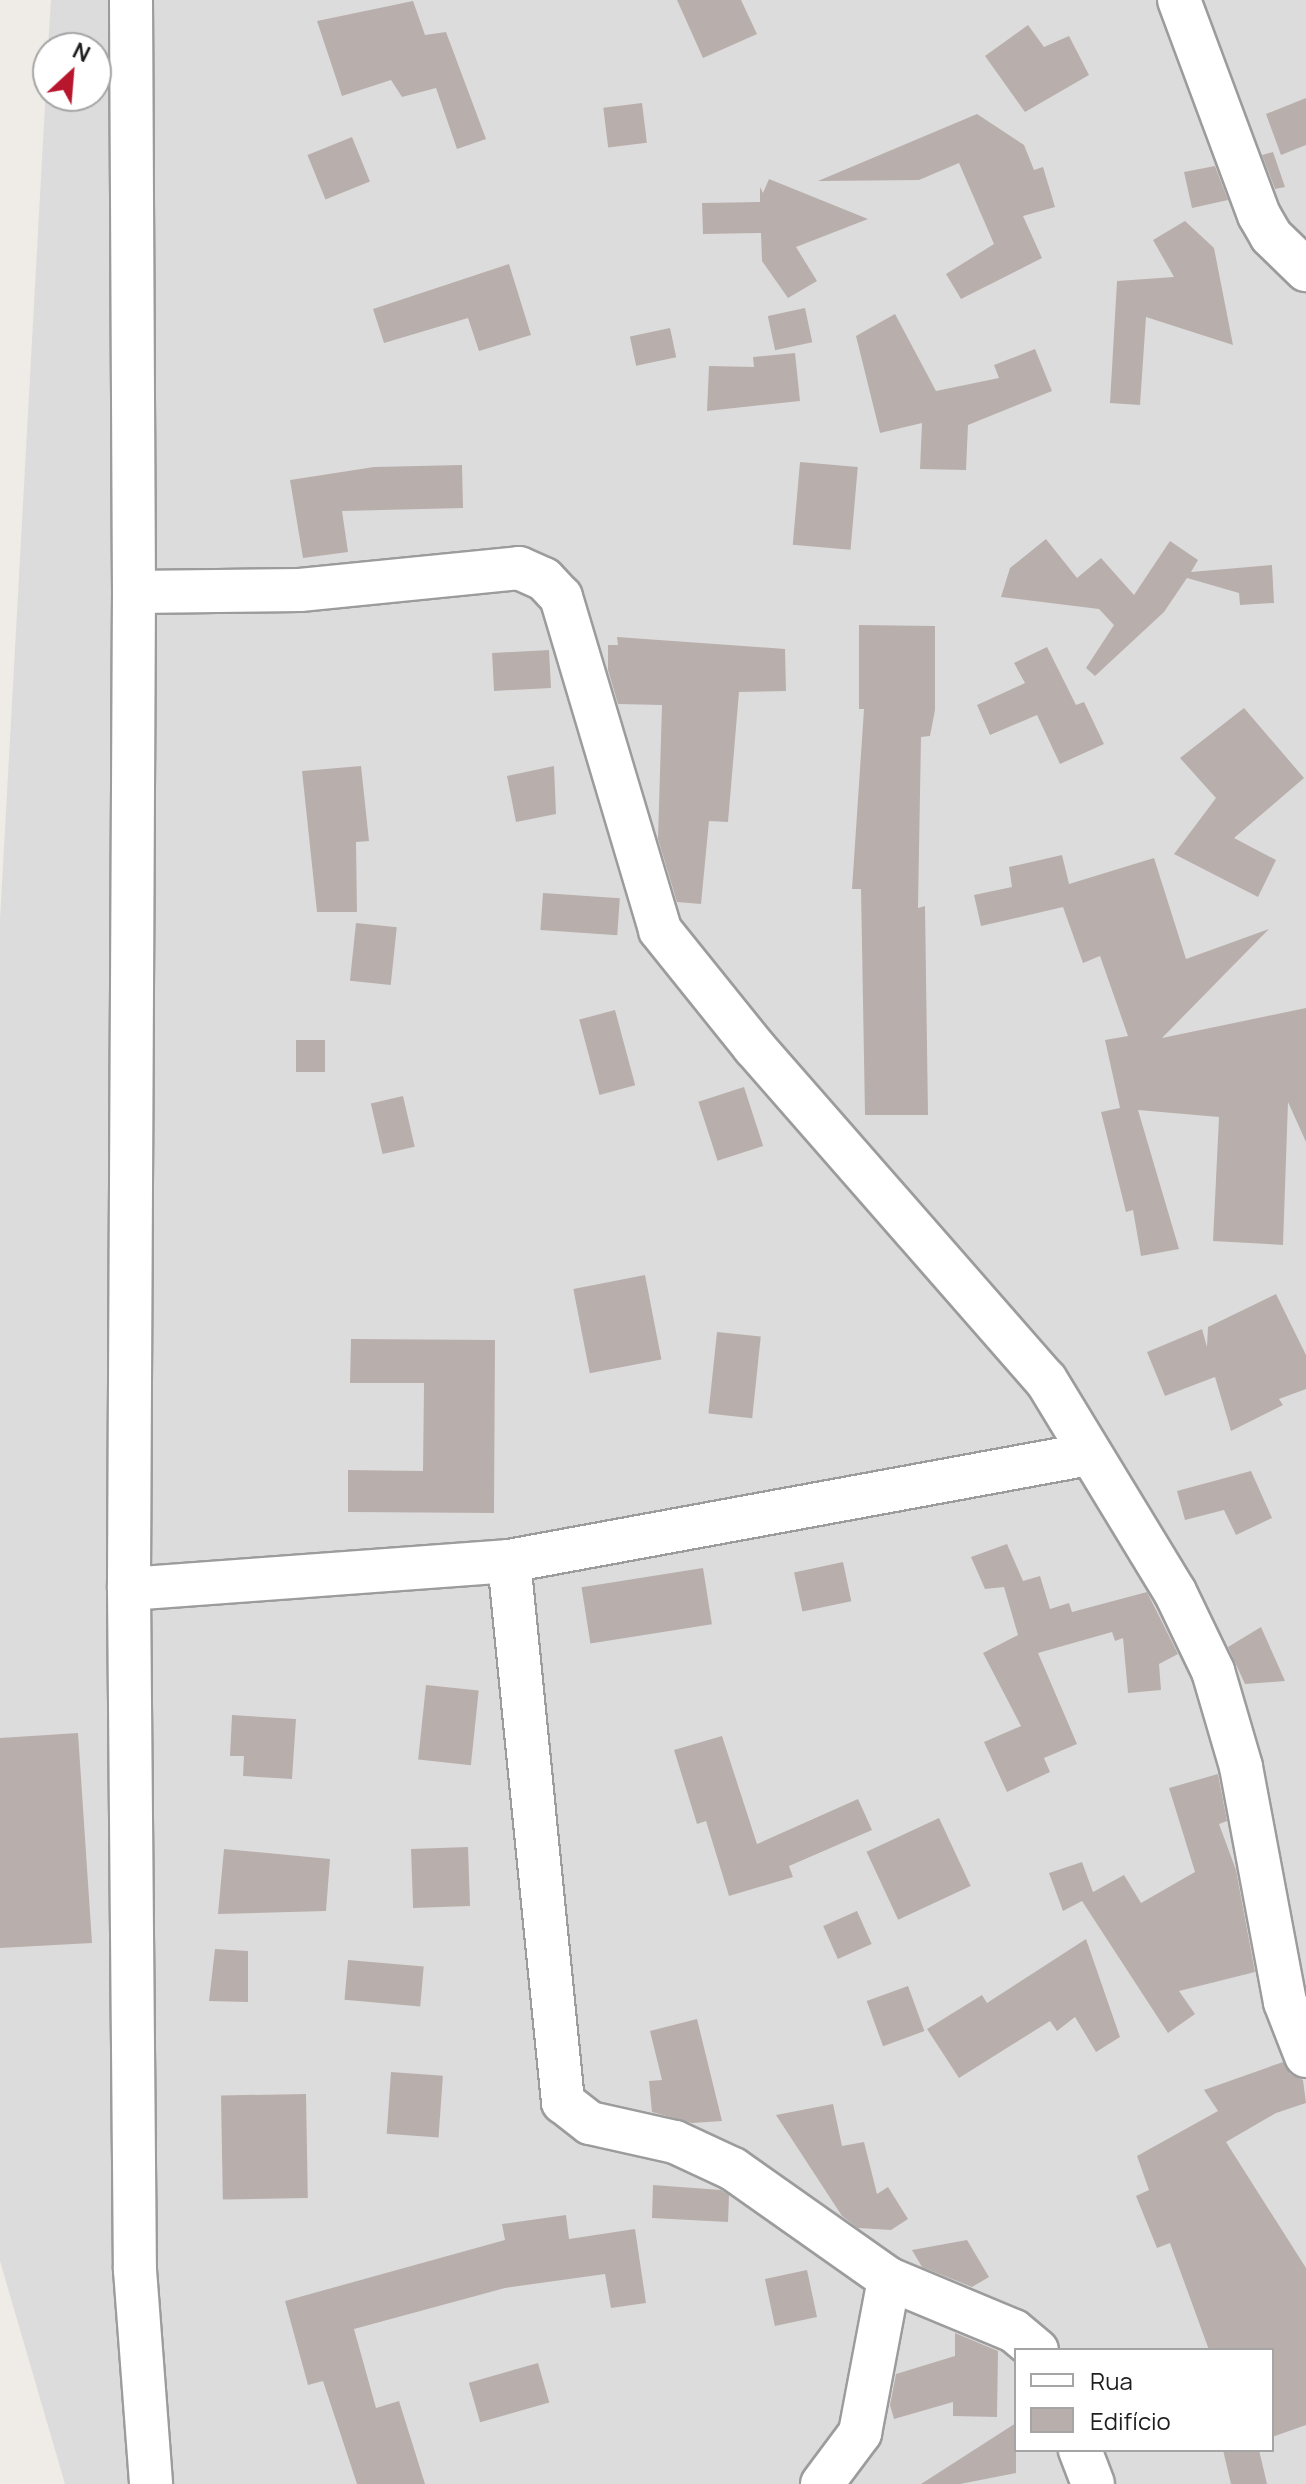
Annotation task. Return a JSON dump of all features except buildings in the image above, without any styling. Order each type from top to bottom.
[{"type":"street","points":[[131,0],[134,592],[129,1589],[135,2270],[151,2484]]},
{"type":"street","points":[[1179,0],[1259,215],[1271,236],[1306,270]]},
{"type":"street","points":[[134,592],[300,590],[519,568],[544,579],[561,597],[632,826],[641,881],[660,930],[754,1047],[1046,1380],[1175,1592],[1213,1671],[1241,1767],[1285,2002],[1306,2056]]},
{"type":"street","points":[[129,1589],[509,1561],[1089,1454]]},
{"type":"street","points":[[509,1561],[563,2102],[590,2123],[675,2142],[733,2169],[889,2279],[1014,2331],[1035,2348]]},
{"type":"street","points":[[822,2484],[860,2433],[889,2279]]},
{"type":"street","points":[[1081,2452],[1093,2484]]},
{"type":"shaded area","points":[[51,0],[1306,0],[1306,2484],[65,2484],[0,2261],[0,920],[45,112],[112,112],[112,32],[49,32]]}]
